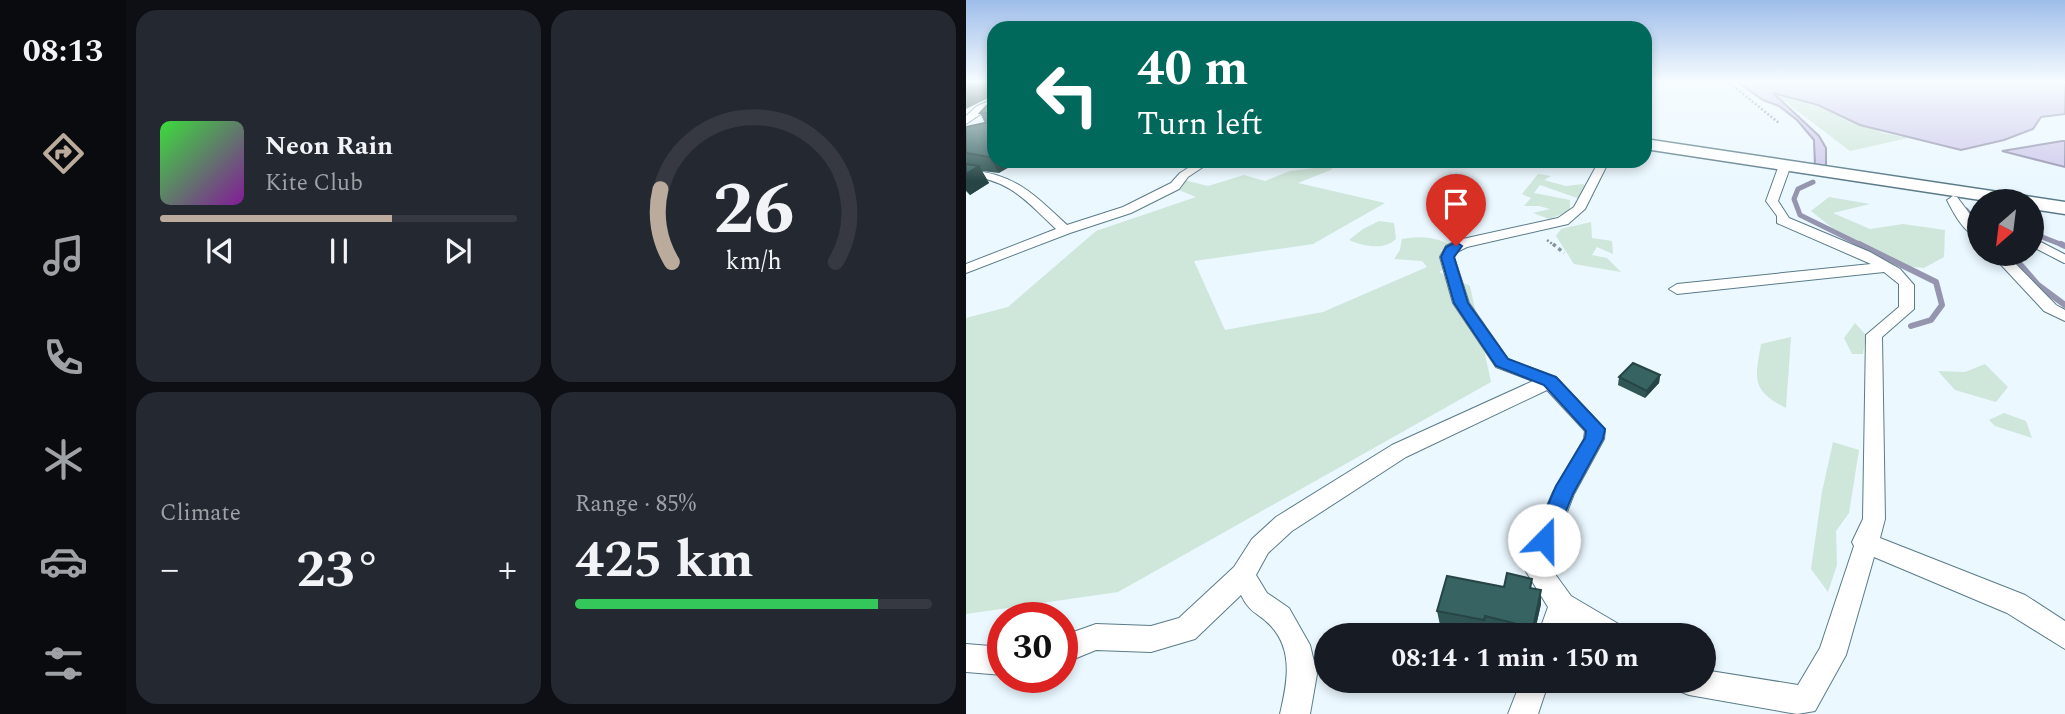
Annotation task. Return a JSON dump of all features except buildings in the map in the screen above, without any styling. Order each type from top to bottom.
[{"type":"main road","points":[[1652,143],[1967,196]]},
{"type":"main road","points":[[2044,205],[2065,208]]},
{"type":"street","points":[[1716,686],[1805,701],[1832,655],[1864,542],[1874,519],[1874,335],[1906,309],[1909,293],[1906,283],[1885,267],[1838,242],[1782,220],[1783,216],[1772,201],[1785,165]]},
{"type":"street","points":[[966,269],[1065,230],[1127,210],[1175,186],[1184,175],[1196,168]]},
{"type":"street","points":[[1593,623],[1562,605],[1534,565],[1563,492],[1594,439],[1595,429],[1550,381],[1502,363],[1461,303],[1448,253],[1463,243],[1563,221],[1578,209],[1600,168]]},
{"type":"street","points":[[966,173],[987,173],[1008,180],[1065,230]]},
{"type":"street","points":[[1950,195],[1967,221]]},
{"type":"street","points":[[2010,266],[2050,308],[2065,316]]},
{"type":"street","points":[[1676,289],[1885,267]]},
{"type":"street","points":[[1078,643],[1096,636],[1152,639],[1186,630],[1243,575],[1260,546],[1284,524],[1399,451],[1550,381]]},
{"type":"street","points":[[1864,542],[2016,604],[2065,636]]},
{"type":"street","points":[[1243,575],[1258,602],[1280,617],[1296,645],[1303,674],[1295,714]]},
{"type":"street","points":[[1555,623],[1562,605]]},
{"type":"street","points":[[966,658],[987,660]]},
{"type":"street","points":[[1523,714],[1531,693]]},
{"type":"lane","points":[[1962,216],[1967,218]]},
{"type":"lane","points":[[2044,248],[2065,259]]},
{"type":"path","points":[[1769,114],[1779,122]]},
{"type":"green space","points":[[1802,114],[1837,114],[1883,133],[1908,138],[1850,151]]},
{"type":"green space","points":[[1331,168],[1333,169],[1298,183],[1385,203],[1313,244],[1194,261],[1225,330],[1323,312],[1427,267],[1422,261],[1394,259],[1400,250],[1402,239],[1432,238],[1458,250],[1440,250],[1456,261],[1439,272],[1470,286],[1491,382],[1118,592],[1049,602],[987,602],[987,611],[966,614],[966,318],[1008,307],[1096,231],[1196,197],[1169,186],[1184,180],[1208,186],[1244,175],[1265,181],[1290,171]]},
{"type":"green space","points":[[1538,174],[1551,176],[1544,180],[1566,186],[1583,184],[1594,196],[1583,200],[1540,185],[1534,193],[1570,200],[1570,211],[1549,219],[1533,213],[1550,209],[1524,206],[1531,198],[1522,194]]},
{"type":"green space","points":[[1829,197],[1870,204],[1833,213],[1870,229],[1903,224],[1945,230],[1944,257],[1924,268],[1886,264],[1858,248],[1811,211]]},
{"type":"green space","points":[[1379,221],[1394,223],[1396,239],[1391,243],[1379,246],[1349,240],[1363,229]]},
{"type":"green space","points":[[1591,222],[1592,238],[1612,241],[1613,254],[1597,247],[1592,255],[1607,258],[1621,272],[1574,264],[1556,236],[1561,229]]},
{"type":"green space","points":[[1855,323],[1866,335],[1863,354],[1852,354],[1844,338]]},
{"type":"green space","points":[[1791,337],[1786,408],[1761,389],[1757,366],[1761,344]]},
{"type":"green space","points":[[1985,364],[2008,387],[1996,402],[1955,390],[1938,371],[1965,372]]},
{"type":"green space","points":[[2004,413],[2026,421],[2032,438],[1995,426],[1989,420]]},
{"type":"green space","points":[[1833,442],[1859,450],[1849,513],[1836,531],[1837,565],[1828,592],[1811,569],[1822,492]]},
{"type":"shaded area","points":[[1790,114],[1796,114],[1819,136],[1826,148],[1826,166],[1815,166],[1814,140]]},
{"type":"shaded area","points":[[1838,114],[2062,114],[2041,117],[2033,129],[2004,140],[1961,150],[1860,125]]},
{"type":"shaded area","points":[[2062,141],[2065,141],[2065,167],[2002,151]]},
{"type":"waterway","points":[[1813,182],[1798,189],[1794,199],[1800,215],[1863,246]]},
{"type":"waterway","points":[[2044,238],[2065,246],[2061,244]]},
{"type":"waterway","points":[[1859,244],[1936,282],[1942,305],[1931,320],[1911,326]]},
{"type":"waterway","points":[[2021,266],[2038,285],[2065,305]]},
{"type":"route","points":[[1456,246],[1447,257],[1461,303],[1502,363],[1550,381],[1589,419],[1595,429],[1594,439],[1563,492],[1544,540]]}]
